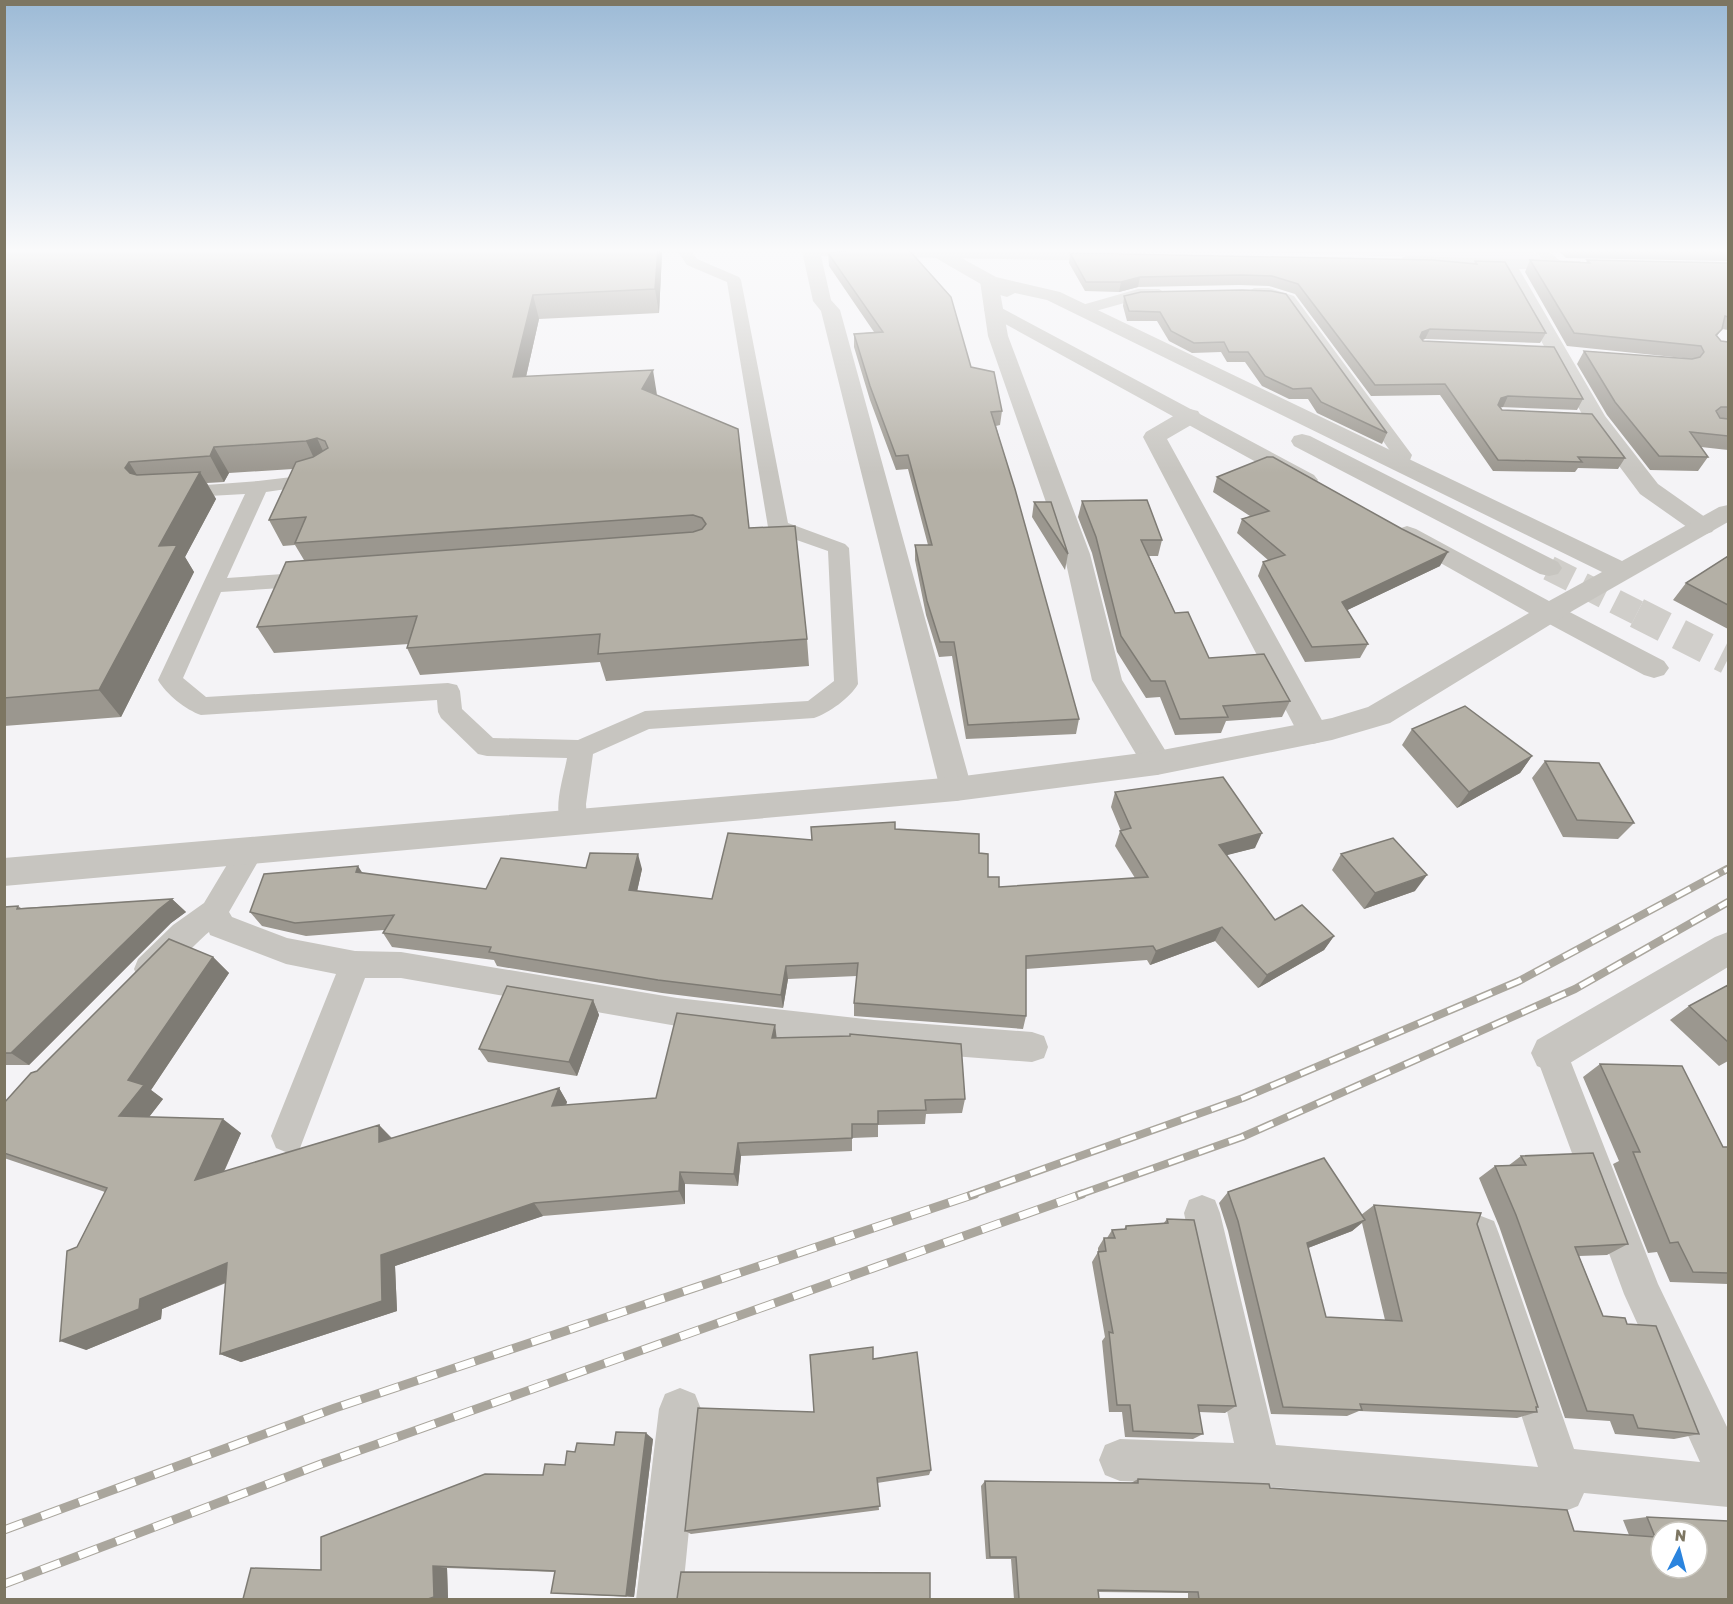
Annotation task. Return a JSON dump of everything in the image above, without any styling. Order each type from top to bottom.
[{"type":"street","points":[[833,324],[956,789]]},
{"type":"street","points":[[996,324],[998,336],[1077,554],[1107,680],[1157,763]]},
{"type":"street","points":[[1020,324],[1324,489]]},
{"type":"street","points":[[1073,324],[1242,410]]},
{"type":"street","points":[[1111,324],[1622,571]]},
{"type":"street","points":[[1542,324],[1595,418],[1649,489],[1703,527]]},
{"type":"street","points":[[1559,353],[1583,356]]},
{"type":"street","points":[[1190,416],[1154,437],[1313,733]]},
{"type":"street","points":[[1284,432],[1549,568]]},
{"type":"street","points":[[4,872],[956,789],[1157,763],[1313,733],[1380,715],[1622,571],[1728,512]]},
{"type":"street","points":[[1386,523],[1654,668]]},
{"type":"street","points":[[1551,1053],[1727,952]]},
{"type":"lane","points":[[258,487],[170,680],[201,706],[448,691],[450,712],[487,747],[581,749],[645,720],[814,709],[846,684],[838,548],[778,527],[743,324]]},
{"type":"lane","points":[[1308,324],[1403,455],[1400,464]]},
{"type":"lane","points":[[1536,350],[1559,353]]},
{"type":"lane","points":[[1572,417],[1595,418]]},
{"type":"lane","points":[[154,493],[258,487],[314,480],[328,472]]},
{"type":"lane","points":[[213,586],[331,578]]},
{"type":"lane","points":[[573,822],[572,804],[581,749]]},
{"type":"lane","points":[[127,991],[184,934],[214,912],[250,850]]},
{"type":"lane","points":[[214,912],[221,926],[286,951],[355,964],[401,964],[677,1012],[874,1035],[1032,1047]]},
{"type":"lane","points":[[288,1136],[355,964]]},
{"type":"lane","points":[[1551,1053],[1643,1294],[1728,1474]]},
{"type":"lane","points":[[1202,1213],[1260,1465]]},
{"type":"lane","points":[[1119,1460],[1260,1465],[1563,1491],[1560,1469],[1481,1234]]},
{"type":"lane","points":[[659,1599],[680,1409]]},
{"type":"lane","points":[[1560,1469],[1728,1486]]},
{"type":"building","points":[[4,324],[526,324],[513,377],[653,370],[642,389],[738,429],[749,528],[795,526],[807,639],[598,654],[600,634],[407,648],[417,616],[257,627],[286,562],[693,532],[702,529],[706,524],[702,518],[693,515],[295,543],[306,517],[269,520],[296,462],[313,457],[328,448],[325,441],[317,438],[306,441],[214,447],[210,456],[129,462],[125,468],[137,475],[200,472],[159,546],[177,545],[99,690],[4,698]]},
{"type":"building","points":[[877,324],[959,324],[971,367],[994,372],[1002,411],[991,412],[1015,489],[1079,719],[968,725],[954,642],[940,642],[927,601],[915,545],[932,545],[908,455],[896,456],[854,334],[883,332]]},
{"type":"building","points":[[1167,324],[1308,324],[1387,433],[1321,402],[1311,388],[1293,389],[1265,376],[1248,352],[1229,352],[1224,342],[1194,343],[1171,331]]},
{"type":"building","points":[[1328,324],[1541,324],[1546,333],[1430,329],[1422,332],[1420,337],[1423,341],[1554,347],[1583,399],[1508,396],[1501,398],[1498,405],[1502,410],[1592,414],[1625,458],[1578,457],[1582,462],[1498,460],[1445,384],[1375,385]]},
{"type":"building","points":[[1568,324],[1723,324],[1716,335],[1721,341],[1728,342],[1728,407],[1721,407],[1716,411],[1720,418],[1728,419],[1728,436],[1690,432],[1708,457],[1659,456],[1615,402],[1584,351],[1692,359],[1700,357],[1704,352],[1701,346],[1574,333]]},
{"type":"building","points":[[1267,457],[1273,457],[1448,552],[1342,602],[1368,644],[1312,647],[1263,562],[1285,555],[1242,519],[1269,511],[1217,477]]},
{"type":"building","points":[[1147,500],[1162,540],[1141,540],[1175,613],[1188,612],[1209,658],[1264,654],[1290,701],[1223,706],[1228,717],[1180,719],[1165,681],[1151,681],[1121,636],[1096,537],[1082,501]]},
{"type":"building","points":[[1034,502],[1051,502],[1068,554]]},
{"type":"building","points":[[1728,556],[1728,605],[1686,583]]},
{"type":"building","points":[[1465,706],[1532,756],[1469,792],[1412,729]]},
{"type":"building","points":[[1545,761],[1599,763],[1634,823],[1577,820]]},
{"type":"building","points":[[1223,777],[1262,833],[1219,845],[1275,920],[1302,905],[1334,936],[1267,975],[1222,927],[1156,951],[1153,946],[1026,956],[1026,1016],[854,1003],[858,963],[786,966],[781,995],[658,980],[489,952],[491,947],[383,933],[394,915],[295,923],[250,912],[264,874],[358,866],[356,872],[486,889],[501,858],[586,868],[590,853],[638,854],[629,890],[712,899],[728,833],[812,840],[811,827],[895,822],[895,829],[979,834],[979,853],[988,854],[988,877],[999,877],[999,887],[1148,877],[1120,831],[1131,828],[1115,792]]},
{"type":"building","points":[[1393,838],[1427,875],[1375,893],[1341,854]]},
{"type":"building","points":[[172,899],[11,1053],[4,1053],[4,907],[18,906],[17,909]]},
{"type":"building","points":[[169,939],[213,957],[128,1080],[144,1085],[119,1116],[223,1119],[195,1180],[379,1125],[379,1142],[559,1088],[552,1106],[656,1098],[677,1013],[775,1025],[772,1038],[850,1036],[850,1034],[961,1044],[965,1099],[925,1100],[926,1110],[878,1111],[878,1124],[852,1124],[852,1138],[738,1143],[734,1174],[680,1172],[679,1191],[534,1203],[381,1255],[382,1301],[220,1354],[227,1263],[140,1299],[139,1309],[60,1341],[67,1251],[77,1247],[107,1188],[4,1153],[4,1103],[31,1073],[37,1071]]},
{"type":"building","points":[[1728,985],[1728,1042],[1689,1006]]},
{"type":"building","points":[[507,986],[593,1000],[569,1062],[479,1049]]},
{"type":"building","points":[[1600,1064],[1682,1066],[1723,1147],[1728,1147],[1728,1273],[1693,1272],[1678,1242],[1670,1243],[1633,1152],[1640,1152]]},
{"type":"building","points":[[1593,1153],[1628,1244],[1575,1247],[1603,1316],[1625,1318],[1627,1324],[1656,1326],[1699,1434],[1638,1428],[1633,1415],[1587,1411],[1516,1215],[1495,1166],[1526,1165],[1521,1156]]},
{"type":"building","points":[[1324,1158],[1365,1220],[1307,1243],[1326,1317],[1402,1321],[1374,1205],[1481,1213],[1477,1224],[1538,1407],[1536,1407],[1537,1412],[1360,1404],[1362,1410],[1283,1407],[1238,1221],[1228,1192]]},
{"type":"building","points":[[1167,1219],[1194,1220],[1236,1406],[1198,1405],[1203,1434],[1133,1431],[1130,1405],[1117,1405],[1109,1332],[1113,1333],[1098,1252],[1106,1251],[1104,1238],[1115,1238],[1112,1230],[1126,1229],[1126,1226],[1168,1223]]},
{"type":"building","points":[[873,1347],[873,1359],[917,1352],[931,1470],[877,1478],[880,1506],[685,1531],[698,1408],[814,1412],[810,1355]]},
{"type":"building","points":[[616,1432],[646,1433],[626,1596],[551,1593],[555,1571],[433,1566],[434,1597],[428,1599],[243,1599],[251,1568],[321,1570],[321,1537],[485,1474],[543,1475],[545,1464],[565,1465],[567,1451],[575,1452],[577,1443],[614,1445]]},
{"type":"building","points":[[1138,1479],[1269,1484],[1270,1488],[1567,1510],[1574,1531],[1649,1537],[1649,1580],[1709,1580],[1709,1520],[1728,1521],[1728,1599],[1199,1599],[1198,1592],[1098,1590],[1099,1599],[1019,1599],[1016,1557],[990,1557],[985,1481],[1138,1483]]},
{"type":"building","points":[[1647,1517],[1708,1520],[1649,1520],[1649,1522]]},
{"type":"building","points":[[681,1572],[930,1573],[930,1599],[677,1599]]},
{"type":"tunnel","points":[[1549,568],[1640,614]]},
{"type":"tunnel","points":[[1637,613],[1728,659]]},
{"type":"railway","points":[[970,1195],[1243,1098],[1519,981],[1727,869]]},
{"type":"railway","points":[[1724,871],[1728,869]]},
{"type":"railway","points":[[1078,1195],[1242,1137],[1575,989],[1728,902]]},
{"type":"railway","points":[[4,1530],[335,1408],[975,1194]]},
{"type":"railway","points":[[4,1584],[321,1464],[1082,1194]]}]
